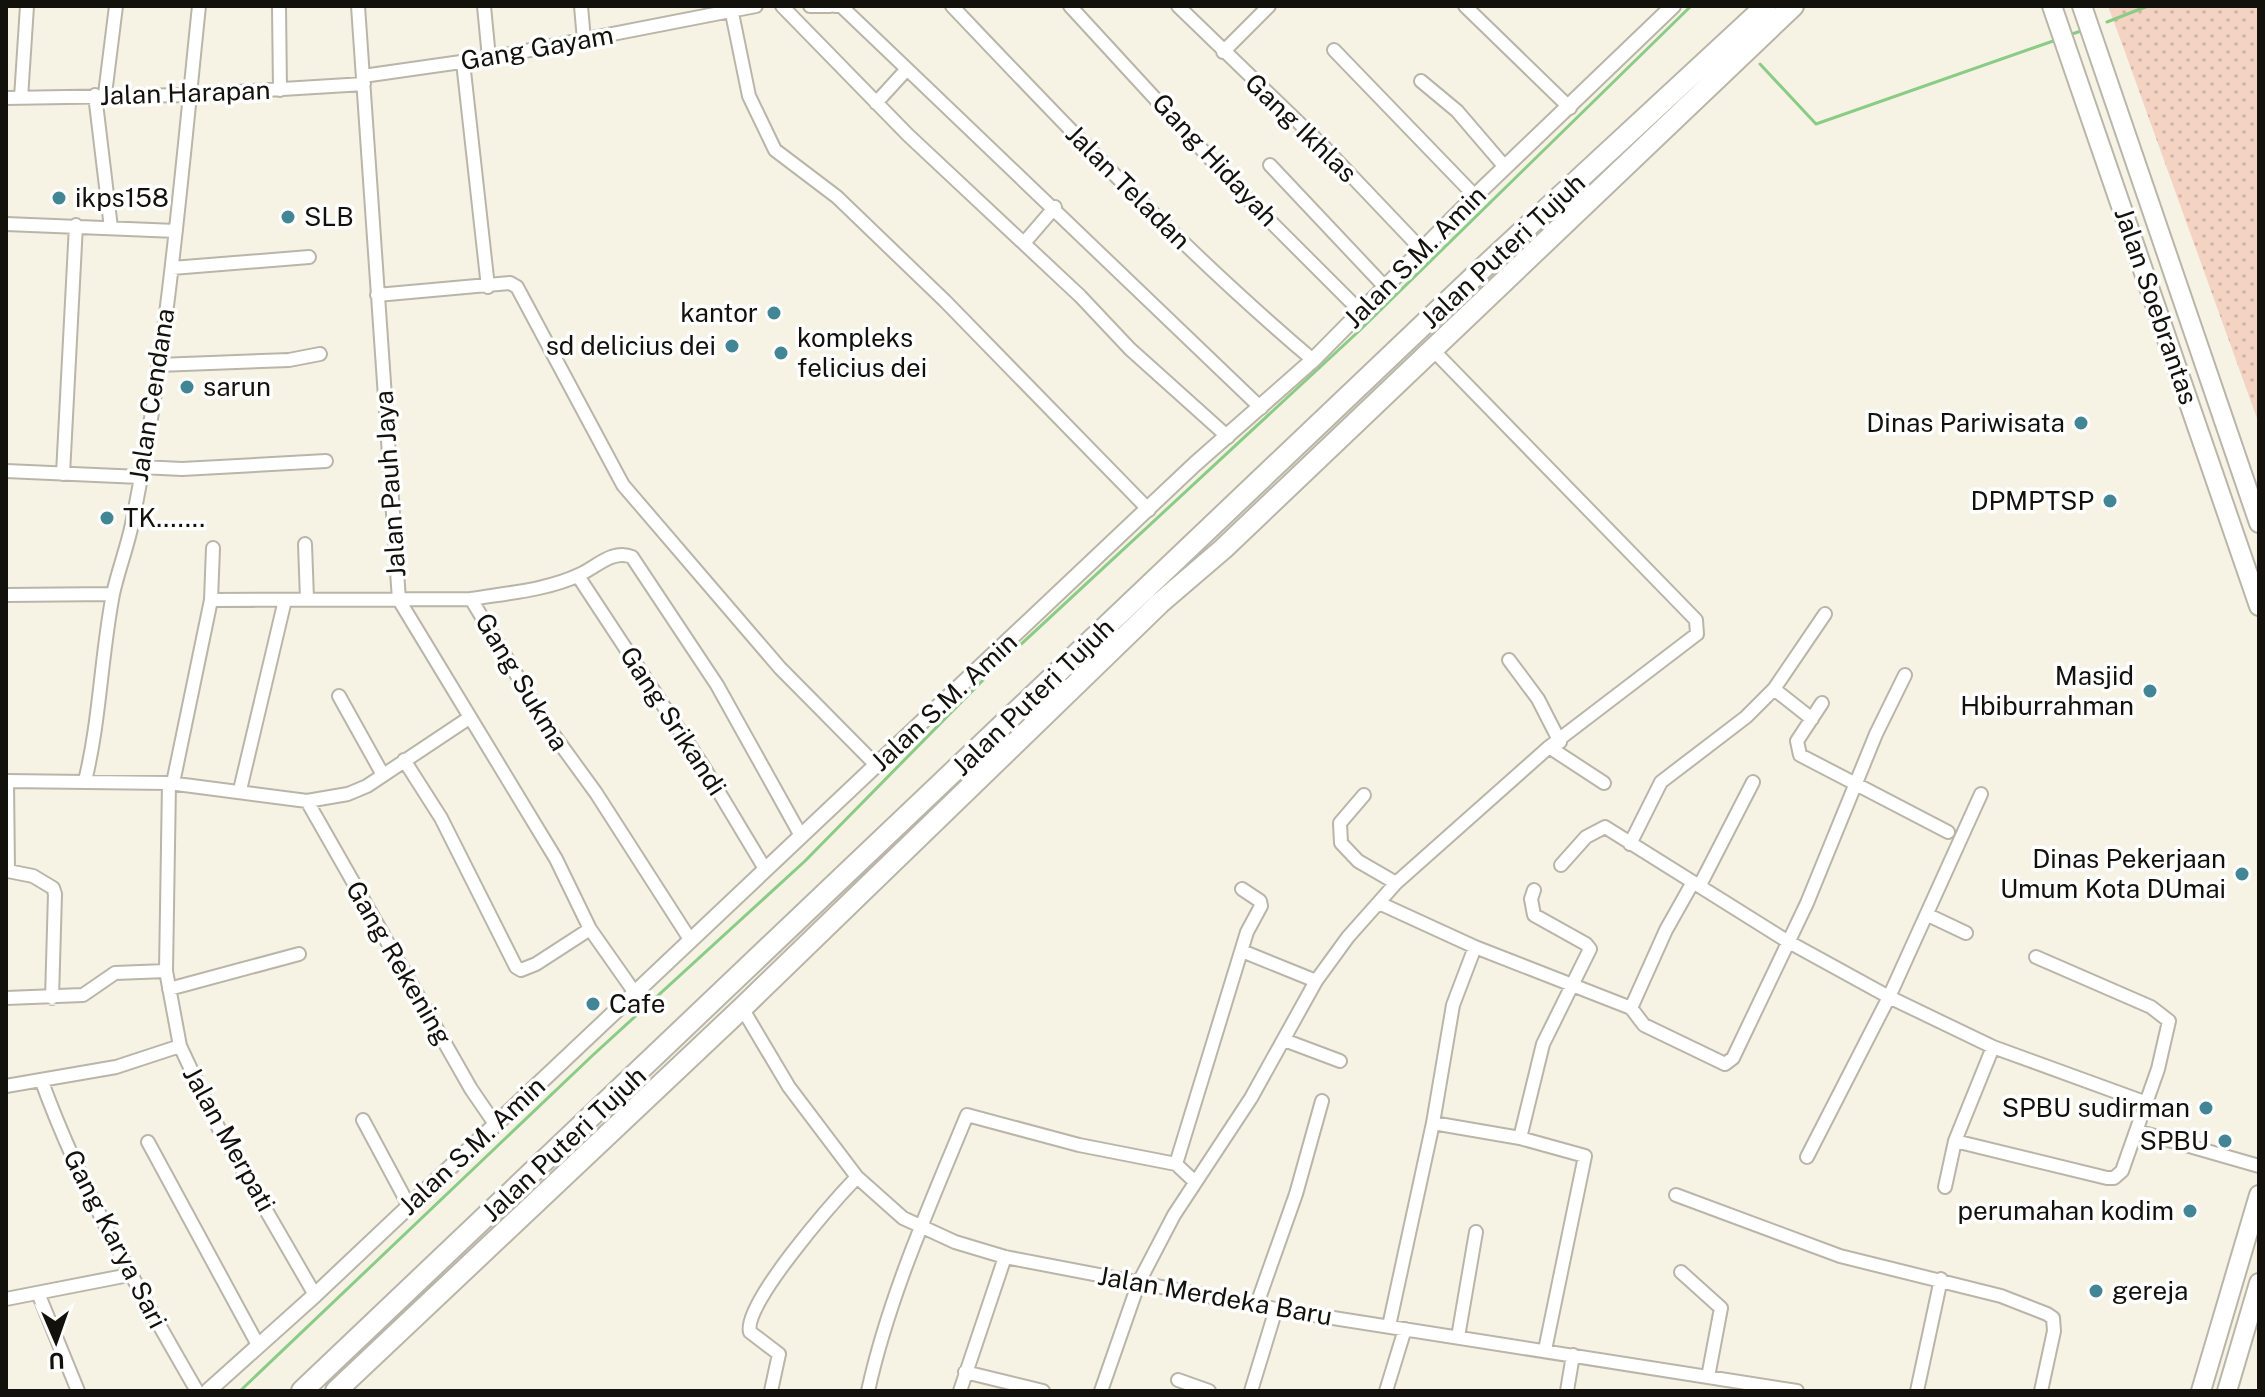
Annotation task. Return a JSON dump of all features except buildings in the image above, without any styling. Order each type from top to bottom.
[{"type":"highway","name":"Jalan Puteri Tujuh","points":[[302,1391],[1484,267],[1766,6]]},
{"type":"highway","name":"Jalan Puteri Tujuh","points":[[339,1389],[1070,695],[1160,603],[1223,549],[1793,6]]},
{"type":"highway","points":[[325,1369],[339,1389]]},
{"type":"main road","name":"Jalan Soebrantas","points":[[2052,6],[2259,606]]},
{"type":"main road","name":"Jalan Soebrantas","points":[[2082,6],[2259,523]]},
{"type":"main road","points":[[2155,301],[2180,294]]},
{"type":"main road","points":[[2201,1391],[2259,1195]]},
{"type":"main road","points":[[2227,1391],[2259,1283]]},
{"type":"street","points":[[21,98],[27,6]]},
{"type":"street","points":[[111,228],[100,95],[116,6]]},
{"type":"street","name":"Jalan Cendana","points":[[85,781],[113,594],[141,472],[158,365],[182,195],[187,95],[199,6]]},
{"type":"street","points":[[279,6],[280,90]]},
{"type":"street","name":"Jalan Pauh Jaya","points":[[358,6],[399,600],[556,859],[590,929],[635,993]]},
{"type":"street","points":[[484,6],[489,58]]},
{"type":"street","points":[[581,6],[584,40]]},
{"type":"street","name":"Gang Gayam","points":[[363,80],[756,6]]},
{"type":"street","points":[[782,6],[876,103],[1130,349],[1228,437]]},
{"type":"street","points":[[810,6],[841,6],[1055,207],[1261,408]]},
{"type":"street","name":"Jalan Teladan","points":[[952,6],[1108,169],[1245,302],[1313,360]]},
{"type":"street","name":"Gang Hidayah","points":[[1070,6],[1240,191],[1361,312]]},
{"type":"street","name":"Gang Ikhlas","points":[[1178,6],[1325,148],[1423,251]]},
{"type":"street","points":[[1223,52],[1269,6]]},
{"type":"street","points":[[1465,6],[1570,108]]},
{"type":"street","name":"Jalan S.M. Amin","points":[[208,1391],[315,1295],[408,1204],[691,941],[800,834],[878,767],[1195,464],[1313,360],[1475,196],[1673,6]]},
{"type":"street","points":[[727,11],[749,96],[775,150],[837,197],[1149,510]]},
{"type":"street","points":[[1334,50],[1475,196]]},
{"type":"street","points":[[463,62],[481,196],[488,287]]},
{"type":"street","points":[[876,103],[907,69]]},
{"type":"street","name":"Jalan Harapan","points":[[6,98],[187,95],[205,91],[280,90],[363,80]]},
{"type":"street","points":[[1421,81],[1457,111],[1505,167]]},
{"type":"street","points":[[1270,165],[1385,287]]},
{"type":"street","points":[[1024,243],[1055,207]]},
{"type":"street","points":[[6,224],[176,231]]},
{"type":"street","points":[[63,474],[76,225]]},
{"type":"street","points":[[172,268],[309,257]]},
{"type":"street","points":[[377,295],[510,283],[517,287],[623,485],[780,668],[878,767]]},
{"type":"street","points":[[1101,1391],[1139,1282],[1195,1182],[1251,1098],[1316,981],[1396,883],[1554,744],[1694,638],[1697,624],[1432,349]]},
{"type":"street","points":[[158,365],[289,360],[320,354]]},
{"type":"street","points":[[6,471],[63,474],[141,472],[326,461]]},
{"type":"street","points":[[305,544],[307,599]]},
{"type":"street","name":"Jalan Merpati","points":[[213,548],[211,600],[171,783],[165,879],[166,971],[180,1046],[219,1129],[315,1295]]},
{"type":"street","points":[[471,599],[543,587],[578,576],[615,555],[632,557],[717,685],[800,834]]},
{"type":"street","name":"Gang Srikandi","points":[[578,576],[705,769],[765,869]]},
{"type":"street","points":[[6,595],[113,594]]},
{"type":"street","name":"Gang Sukma","points":[[211,600],[471,599],[548,727],[596,793],[691,941]]},
{"type":"street","points":[[240,790],[285,600]]},
{"type":"street","points":[[1630,844],[1661,782],[1746,717],[1774,689],[1825,614]]},
{"type":"street","points":[[1509,660],[1538,699],[1554,744],[1604,783]]},
{"type":"street","points":[[1379,903],[1475,947],[1631,1008],[1644,1025],[1725,1064],[1733,1058],[1807,903],[1876,734],[1905,675]]},
{"type":"street","points":[[1774,689],[1812,719]]},
{"type":"street","points":[[339,696],[383,775]]},
{"type":"street","points":[[1822,703],[1797,741],[1800,755],[1856,787],[1948,832]]},
{"type":"street","points":[[52,998],[53,888],[33,876],[8,871],[7,781],[171,783],[307,801],[348,794],[399,767],[404,760],[469,718]]},
{"type":"street","points":[[404,760],[441,818],[516,967],[521,970],[536,964],[590,929]]},
{"type":"street","points":[[1631,1008],[1666,930],[1753,782]]},
{"type":"street","points":[[1807,1157],[1889,997],[1981,794]]},
{"type":"street","points":[[1364,795],[1340,823],[1341,843],[1358,861],[1396,883]]},
{"type":"street","name":"Gang Rekening","points":[[307,801],[471,1089],[495,1124]]},
{"type":"street","points":[[1561,865],[1598,828],[1605,827],[1787,941],[1889,997],[1993,1047],[2144,1102]]},
{"type":"street","points":[[1176,1164],[1242,951],[1261,906],[1260,901],[1242,889]]},
{"type":"street","points":[[1520,1138],[1543,1044],[1570,984],[1590,949],[1534,915],[1531,899],[1534,890]]},
{"type":"street","points":[[1928,915],[1966,933]]},
{"type":"street","points":[[1389,1326],[1433,1123],[1453,1005],[1475,947]]},
{"type":"street","points":[[1242,951],[1316,981]]},
{"type":"street","points":[[169,989],[299,954]]},
{"type":"street","points":[[1955,1141],[2114,1178],[2122,1171],[2158,1069],[2169,1021],[2151,1007],[2036,957]]},
{"type":"street","points":[[6,998],[83,995],[115,973],[166,971]]},
{"type":"street","name":"Jalan Merdeka Baru","points":[[742,1008],[789,1087],[857,1177],[885,1203],[921,1228],[1005,1257],[1276,1309],[1708,1377],[1738,1386],[1797,1391]]},
{"type":"street","points":[[1284,1040],[1340,1061]]},
{"type":"street","points":[[6,1086],[116,1067],[180,1046]]},
{"type":"street","points":[[1945,1187],[1955,1141],[1993,1047]]},
{"type":"street","name":"Gang Karya Sari","points":[[42,1082],[70,1156],[129,1275],[197,1391]]},
{"type":"street","points":[[1257,1304],[1296,1194],[1322,1101]]},
{"type":"street","points":[[868,1391],[876,1358],[921,1228],[967,1115],[1079,1145],[1176,1164],[1195,1182]]},
{"type":"street","points":[[363,1120],[408,1204]]},
{"type":"street","points":[[1433,1123],[1520,1138],[1585,1156],[1545,1350]]},
{"type":"street","points":[[2137,1131],[2259,1166]]},
{"type":"street","points":[[148,1142],[258,1345]]},
{"type":"street","points":[[771,1391],[779,1354],[750,1332],[750,1314],[813,1228],[857,1177]]},
{"type":"street","points":[[1676,1195],[1840,1256],[2001,1296],[2053,1318],[2054,1331],[2041,1391]]},
{"type":"street","points":[[1458,1337],[1476,1232]]},
{"type":"street","points":[[960,1391],[1005,1257]]},
{"type":"street","points":[[1681,1272],[1721,1308],[1708,1377]]},
{"type":"street","points":[[6,1299],[129,1275]]},
{"type":"street","points":[[1917,1391],[1941,1279]]},
{"type":"street","points":[[38,1293],[78,1391]]},
{"type":"street","points":[[1251,1391],[1276,1309]]},
{"type":"street","points":[[1386,1391],[1405,1329]]},
{"type":"street","points":[[1567,1391],[1573,1355]]},
{"type":"street","points":[[965,1372],[1043,1391]]},
{"type":"street","points":[[1178,1380],[1209,1391]]},
{"type":"shaded area","points":[[2108,6],[2259,6],[2259,424],[2125,52]]},
{"type":"waterway","points":[[240,1391],[593,1055],[805,861],[990,673],[1359,331],[1691,6]]},
{"type":"waterway","points":[[2107,22],[2148,6]]},
{"type":"waterway","points":[[2069,35],[2084,30]]},
{"type":"waterway","points":[[1760,64],[1816,124],[2056,40]]},
{"type":"place","name":"ikps158","points":[[59,198]]},
{"type":"place","name":"SLB","points":[[288,217]]},
{"type":"place","name":"kantor","points":[[774,313]]},
{"type":"place","name":"sd delicius dei","points":[[732,346]]},
{"type":"place","name":"kompleks felicius dei","points":[[781,353]]},
{"type":"place","name":"sarun","points":[[187,387]]},
{"type":"place","name":"Dinas Pariwisata","points":[[2081,423]]},
{"type":"place","name":"DPMPTSP","points":[[2110,501]]},
{"type":"place","name":"TK.......","points":[[107,518]]},
{"type":"place","name":"Masjid Hbiburrahman","points":[[2150,691]]},
{"type":"place","name":"Dinas Pekerjaan Umum Kota DUmai","points":[[2242,874]]},
{"type":"place","name":"Cafe","points":[[593,1004]]},
{"type":"place","name":"SPBU sudirman","points":[[2206,1108]]},
{"type":"place","name":"SPBU","points":[[2225,1141]]},
{"type":"place","name":"perumahan kodim","points":[[2190,1211]]},
{"type":"place","name":"gereja","points":[[2096,1291]]}]
